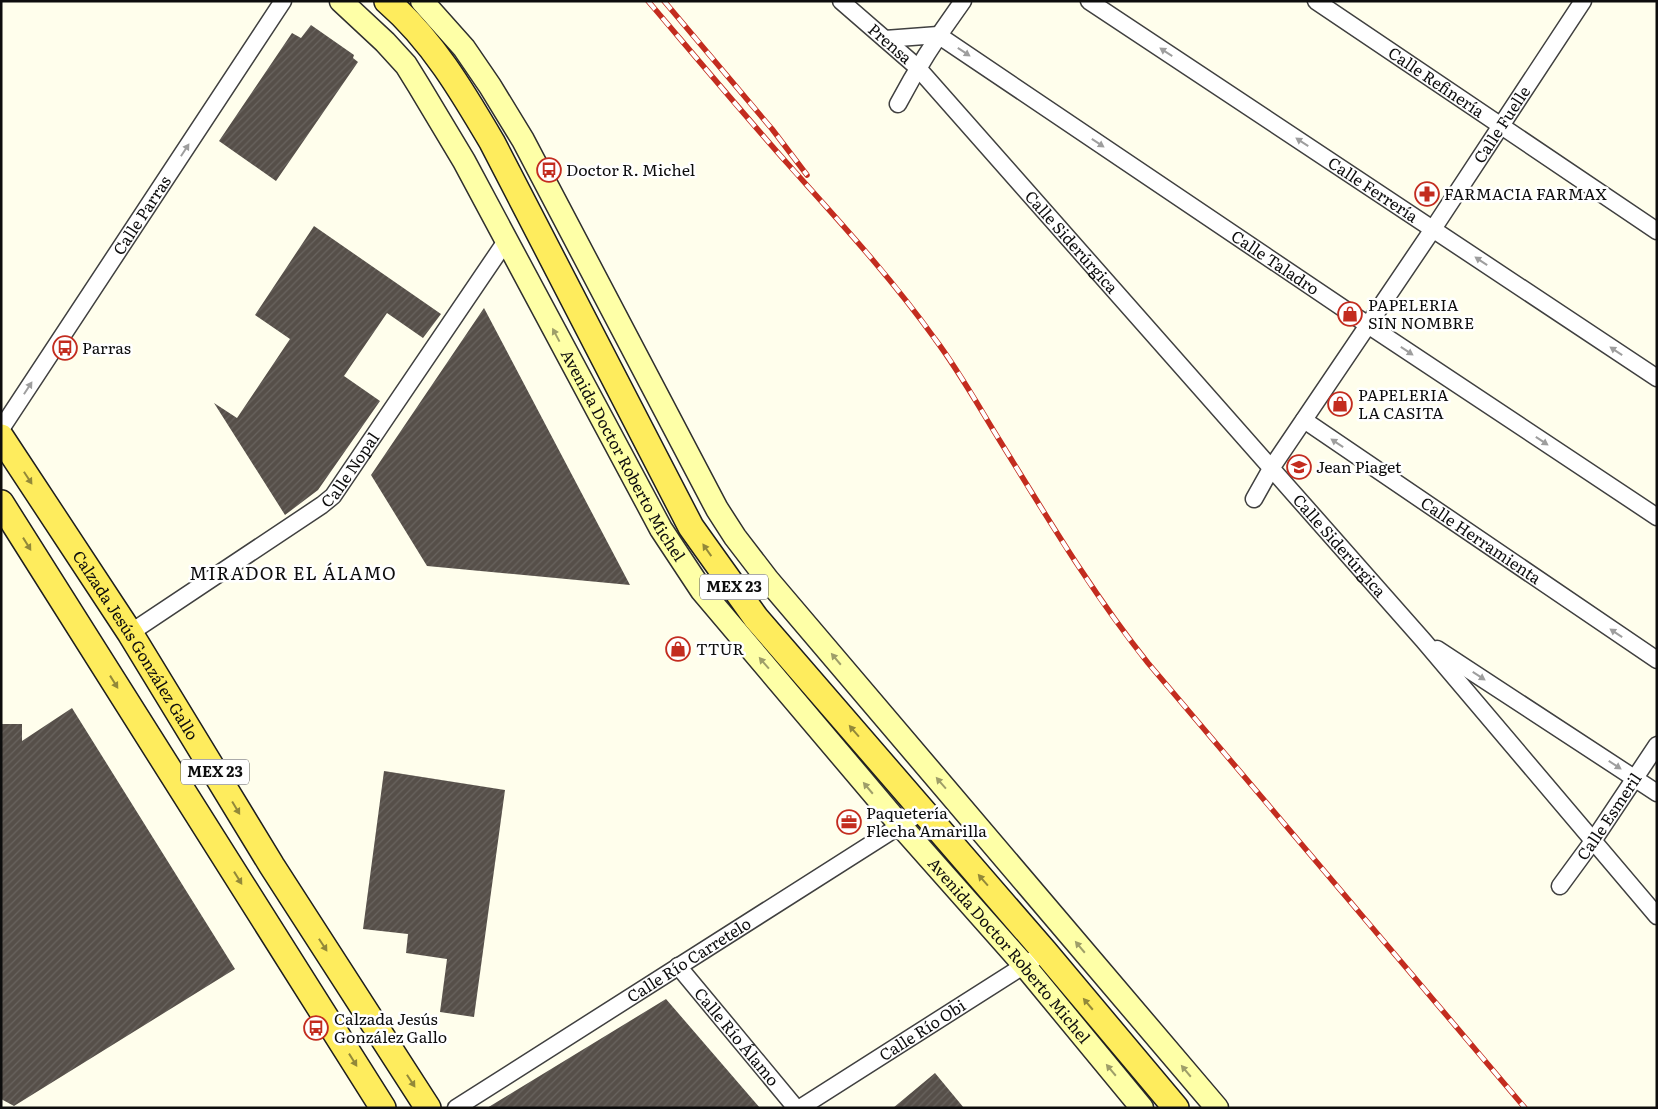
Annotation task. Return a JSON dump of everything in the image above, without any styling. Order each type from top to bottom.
[{"type":"main road","name":"Avenida Doctor Roberto Michel","points":[[341,1],[385,42],[406,65],[464,160],[661,529],[702,591],[900,825],[1024,966],[1142,1108]]},
{"type":"main road","name":"Avenida Doctor Roberto Michel","points":[[387,1],[429,45],[460,88],[492,142],[690,527],[756,618],[1045,952],[1176,1108]]},
{"type":"main road","points":[[422,1],[464,48],[523,140],[714,503],[735,537],[768,580],[1217,1108]]},
{"type":"main road","name":"Calzada Jesús González Gallo","points":[[1,437],[130,633],[272,866],[428,1108]]},
{"type":"main road","name":"MEX 23","points":[[1,503],[383,1108]]},
{"type":"street","name":"Calle Parras","points":[[1,429],[283,1]]},
{"type":"street","name":"Prensa","points":[[840,1],[918,67]]},
{"type":"street","points":[[898,104],[938,35],[963,1]]},
{"type":"street","name":"Calle Ferrería","points":[[1089,1],[1657,378]]},
{"type":"street","name":"Calle Refinería","points":[[1316,1],[1657,231]]},
{"type":"street","name":"Calle Fuelle","points":[[1254,499],[1272,467],[1433,229],[1583,1]]},
{"type":"street","points":[[885,39],[938,35]]},
{"type":"street","name":"Calle Taladro","points":[[938,35],[1657,518]]},
{"type":"street","name":"Calle Siderúrgica","points":[[918,67],[1423,640],[1657,916]]},
{"type":"street","name":"Calle Nopal","points":[[130,633],[333,496],[506,241]]},
{"type":"street","name":"Calle Herramienta","points":[[1304,420],[1657,660]]},
{"type":"street","points":[[1423,640],[1657,793]]},
{"type":"street","name":"Calle Esmeril","points":[[1560,886],[1593,841],[1657,745]]},
{"type":"street","name":"Calle Río Carretelo","points":[[456,1108],[923,810]]},
{"type":"street","name":"Calle Río Obi","points":[[798,1108],[1045,952]]},
{"type":"street","name":"Calle Río Álamo","points":[[678,966],[798,1108]]},
{"type":"building","points":[[311,25],[354,55],[353,58],[358,62],[276,181],[219,141],[292,33],[301,38]]},
{"type":"building","points":[[314,226],[441,314],[423,338],[387,313],[344,376],[380,401],[318,490],[285,515],[214,403],[237,418],[290,339],[255,315]]},
{"type":"building","points":[[484,308],[630,585],[427,566],[371,475]]},
{"type":"building","points":[[72,708],[235,969],[14,1106],[1,1099],[1,724],[22,724],[22,741]]},
{"type":"building","points":[[384,771],[505,790],[474,1017],[440,1012],[447,959],[406,953],[408,934],[363,929]]},
{"type":"building","points":[[666,999],[760,1108],[487,1108]]},
{"type":"building","points":[[935,1073],[964,1108],[893,1108]]},
{"type":"railway","points":[[648,1],[863,249],[918,316],[961,376],[1089,582],[1148,663],[1525,1108]]},
{"type":"railway","points":[[664,1],[772,129],[807,175]]},
{"type":"place","name":"Doctor R. Michel","points":[[549,170]]},
{"type":"place","name":"FARMACIA FARMAX","points":[[1427,194]]},
{"type":"place","name":"PAPELERIA SIN NOMBRE","points":[[1350,314]]},
{"type":"place","name":"Parras","points":[[65,348]]},
{"type":"place","name":"PAPELERIA LA CASITA","points":[[1340,404]]},
{"type":"place","name":"Jean Piaget","points":[[1299,467]]},
{"type":"place","name":"TTUR","points":[[678,649]]},
{"type":"place","name":"Paquetería Flecha Amarilla","points":[[849,822]]},
{"type":"place","name":"Calzada Jesús González Gallo","points":[[316,1028]]},
{"type":"district","name":"MIRADOR EL ÁLAMO","points":[[293,574]]}]
